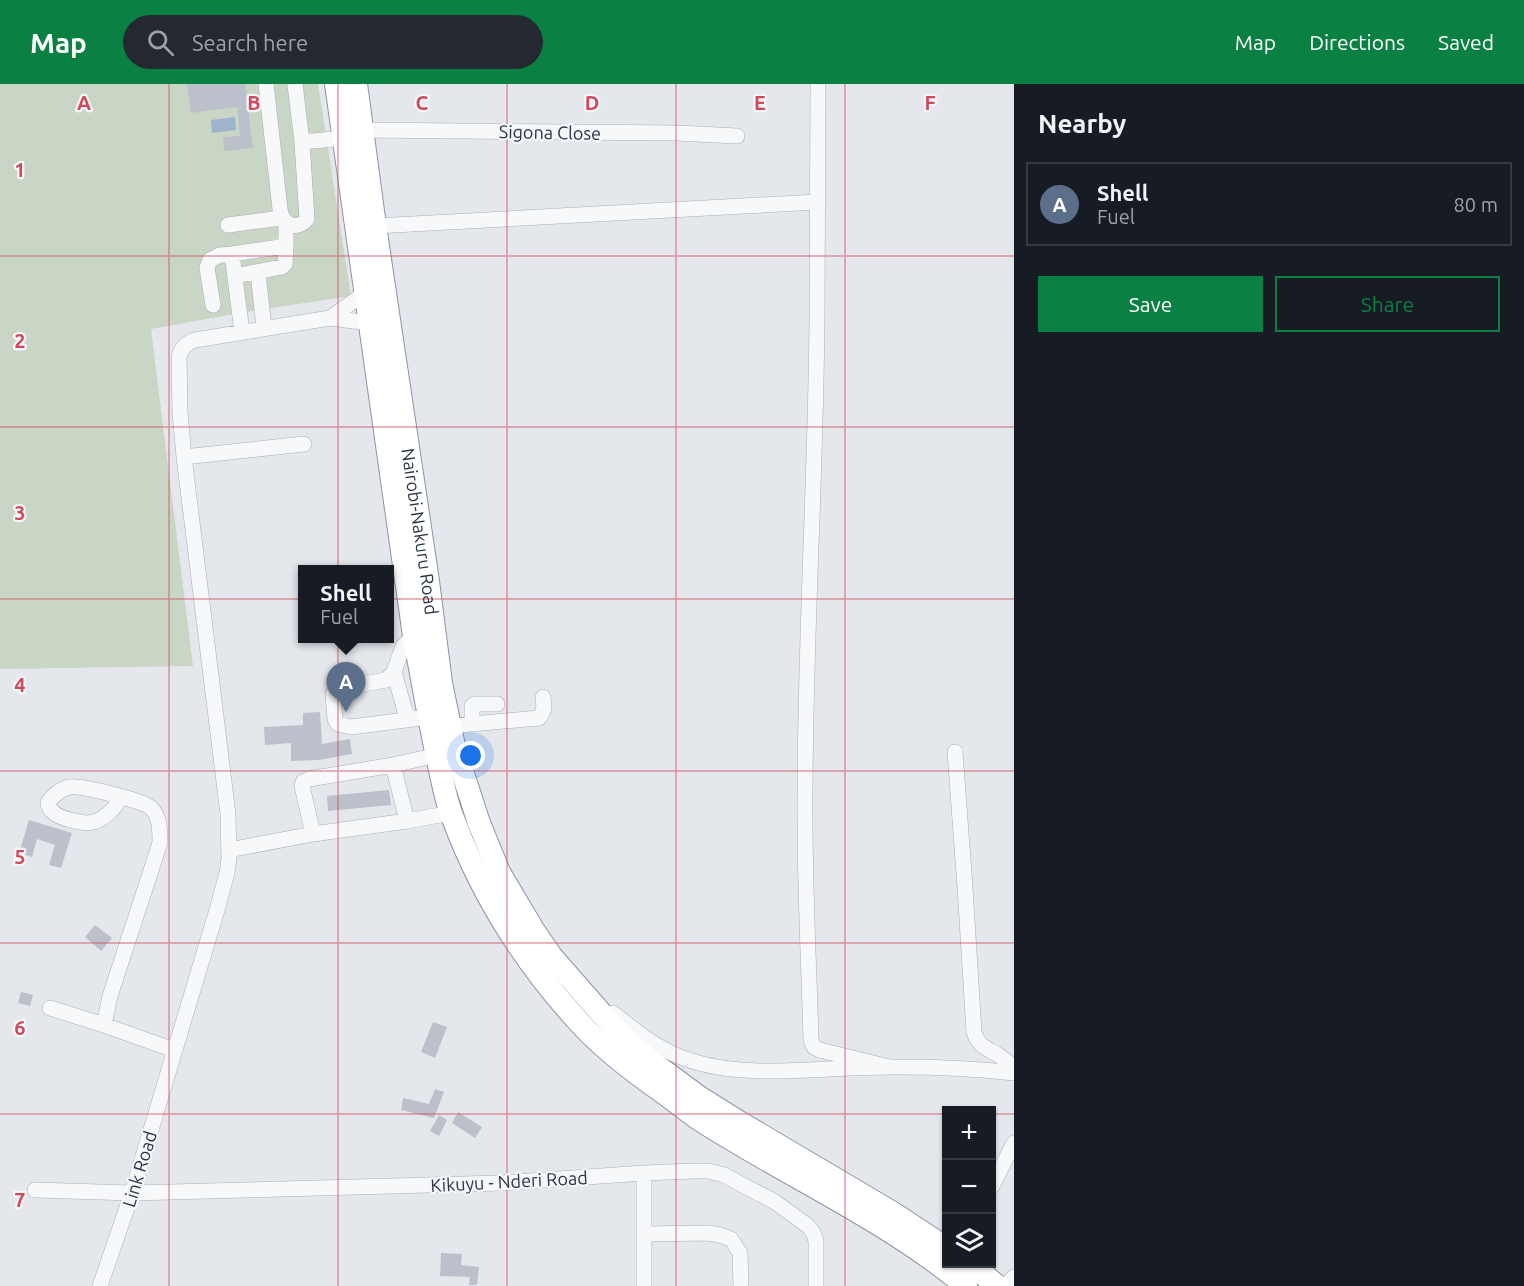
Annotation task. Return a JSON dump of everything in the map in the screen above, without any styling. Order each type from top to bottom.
[{"type":"highway","points":[[336,84],[353,134],[365,293],[414,636],[420,718],[437,755],[451,813],[480,882],[533,968],[578,1022],[624,1064],[698,1118],[891,1232],[966,1286]]},
{"type":"highway","name":"Nairobi-Nakuru Road","points":[[356,84],[353,134],[375,226],[441,683],[454,746],[476,814],[499,872],[551,956],[629,1042],[681,1084],[739,1122],[893,1213],[942,1245]]},
{"type":"highway","points":[[977,1268],[997,1286]]},
{"type":"street","points":[[235,276],[282,267],[285,264],[284,220],[266,84]]},
{"type":"street","points":[[228,225],[284,220],[293,225],[300,225],[307,219],[302,142],[295,84]]},
{"type":"street","points":[[818,84],[817,338],[809,583],[805,819],[811,1040],[814,1047],[820,1050],[889,1068]]},
{"type":"street","name":"Sigona Close","points":[[302,142],[353,134],[677,133],[737,136]]},
{"type":"street","points":[[375,226],[817,202]]},
{"type":"street","points":[[213,305],[208,279],[210,260],[220,255],[286,246]]},
{"type":"street","points":[[232,254],[242,332],[330,318],[369,323]]},
{"type":"street","points":[[258,272],[264,328]]},
{"type":"street","points":[[330,318],[365,293]]},
{"type":"street","name":"Link Road","points":[[100,1286],[132,1192],[218,910],[227,873],[228,814],[184,457],[179,357],[181,349],[189,342],[242,332]]},
{"type":"street","points":[[184,457],[304,444]]},
{"type":"street","points":[[414,636],[404,646],[394,672],[386,680],[341,689],[333,694],[335,720],[338,724],[351,727],[420,718]]},
{"type":"street","points":[[394,672],[405,711],[420,718]]},
{"type":"street","points":[[449,726],[538,718],[544,709],[543,697]]},
{"type":"street","points":[[472,724],[472,706],[497,704]]},
{"type":"street","points":[[955,752],[974,1032],[982,1047],[1014,1067]]},
{"type":"street","points":[[313,834],[302,786],[303,782],[309,778],[393,765],[437,755]]},
{"type":"street","points":[[393,765],[407,821]]},
{"type":"street","points":[[104,1025],[110,996],[160,843],[160,829],[153,809],[144,803],[121,797]]},
{"type":"street","points":[[229,850],[313,834],[451,813]]},
{"type":"street","points":[[551,956],[595,999],[634,1031],[685,1059],[722,1068],[787,1071],[962,1068],[1014,1073]]},
{"type":"street","points":[[50,1008],[174,1050]]},
{"type":"street","points":[[996,1178],[1014,1143]]},
{"type":"street","name":"Kikuyu - Nderi Road","points":[[35,1190],[132,1192],[501,1183],[694,1170],[709,1171],[724,1174],[775,1202],[808,1226],[816,1241],[816,1286]]},
{"type":"street","points":[[644,1173],[644,1286]]},
{"type":"street","points":[[644,1234],[708,1233],[731,1239],[740,1253],[741,1286]]},
{"type":"street","points":[[1005,1286],[1014,1277]]},
{"type":"green space","points":[[0,84],[318,84],[351,296],[151,329],[193,666],[0,669]]},
{"type":"water","points":[[235,117],[236,130],[212,133],[211,120]]},
{"type":"building","points":[[187,84],[245,84],[253,148],[224,151],[223,137],[240,136],[237,107],[191,113]]},
{"type":"building","points":[[320,712],[322,744],[350,739],[352,754],[319,760],[291,761],[291,743],[265,745],[264,727],[303,725],[303,713]]},
{"type":"building","points":[[389,790],[391,805],[328,811],[327,796]]},
{"type":"building","points":[[29,820],[72,833],[61,868],[49,865],[55,845],[37,839],[32,857],[19,853]]},
{"type":"building","points":[[95,925],[112,938],[101,951],[85,937]]},
{"type":"building","points":[[21,992],[33,995],[30,1006],[18,1003]]},
{"type":"building","points":[[433,1022],[447,1027],[435,1058],[421,1052]]},
{"type":"building","points":[[435,1089],[444,1092],[434,1118],[401,1110],[403,1098],[429,1104]]},
{"type":"building","points":[[458,1112],[482,1127],[475,1138],[452,1123]]},
{"type":"building","points":[[439,1115],[447,1120],[439,1136],[430,1131]]},
{"type":"building","points":[[441,1253],[462,1254],[461,1265],[479,1267],[477,1285],[469,1285],[470,1277],[440,1276]]},
{"type":"place","name":"Shell","points":[[346,712]]}]
